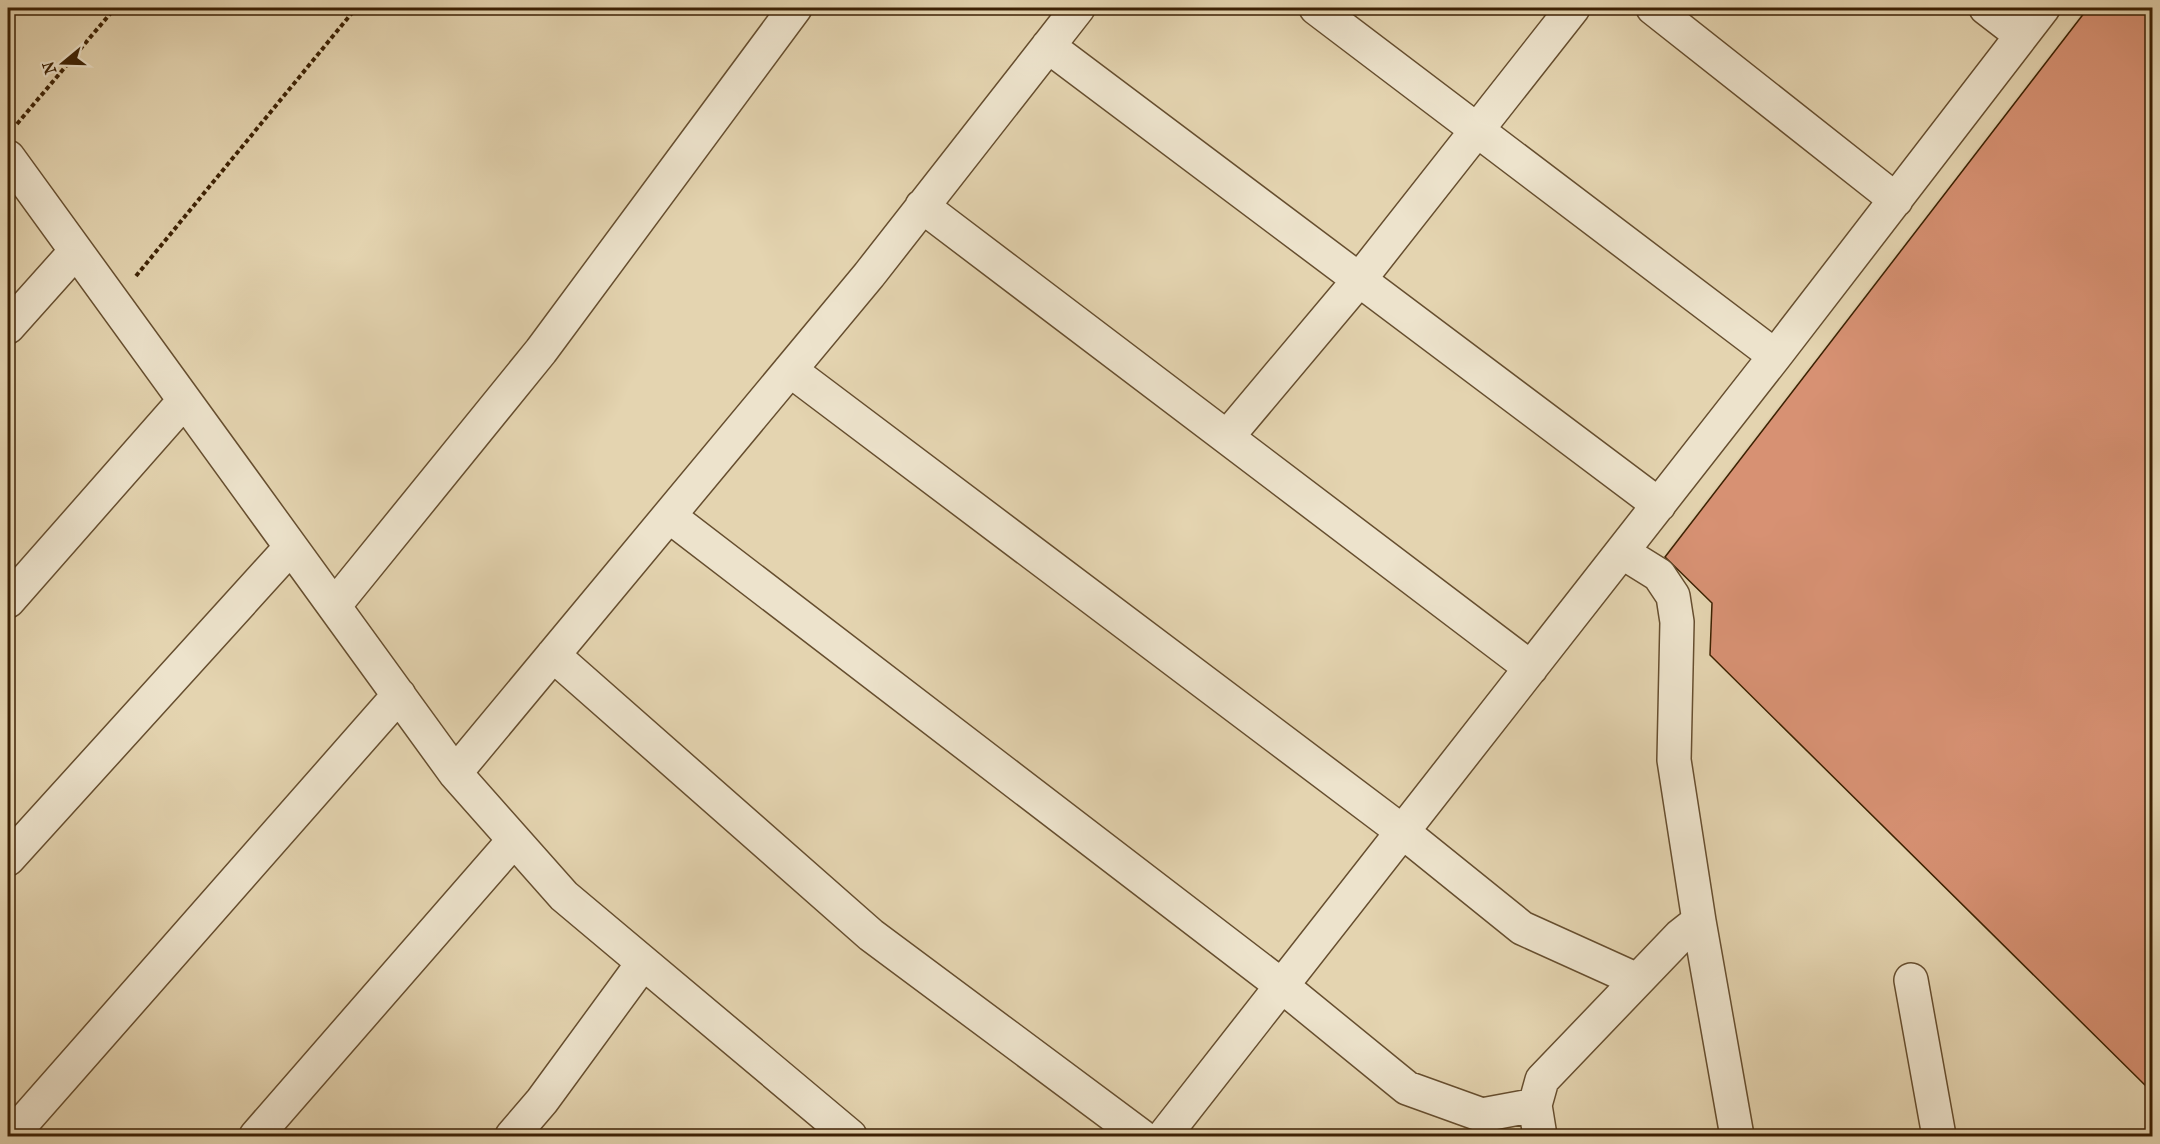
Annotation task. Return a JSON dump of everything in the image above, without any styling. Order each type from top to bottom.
[{"type":"street","points":[[334,606],[540,351],[795,8]]},
{"type":"street","points":[[455,773],[790,370],[1078,8]]},
{"type":"street","points":[[1316,8],[1775,356]]},
{"type":"street","points":[[1227,436],[1359,280],[1573,8]]},
{"type":"street","points":[[1653,8],[1896,200]]},
{"type":"street","points":[[1986,8],[2022,35]]},
{"type":"street","points":[[1164,1137],[1659,505],[2043,8]]},
{"type":"street","points":[[1048,46],[1659,505]]},
{"type":"street","points":[[11,142],[76,251],[455,773],[564,896],[850,1137]]},
{"type":"street","points":[[922,206],[1531,668]]},
{"type":"street","points":[[8,327],[76,251]]},
{"type":"street","points":[[790,370],[1403,832],[1522,928],[1637,980]]},
{"type":"street","points":[[8,601],[184,400]]},
{"type":"street","points":[[669,516],[1282,986],[1407,1088],[1476,1126],[1535,1105]]},
{"type":"street","points":[[8,859],[291,547]]},
{"type":"street","points":[[1622,552],[1659,575],[1673,596],[1677,622],[1674,760],[1699,921],[1737,1137]]},
{"type":"street","points":[[553,655],[871,935],[1141,1137]]},
{"type":"street","points":[[18,1134],[399,695]]},
{"type":"street","points":[[256,1137],[514,840]]},
{"type":"street","points":[[1540,1137],[1535,1105],[1542,1080],[1680,936],[1699,921]]},
{"type":"street","points":[[512,1137],[542,1101],[644,963]]},
{"type":"street","points":[[1911,980],[1939,1137]]},
{"type":"path","points":[[11,142],[115,8]]},
{"type":"path","points":[[114,303],[356,8]]},
{"type":"building","points":[[2088,8],[2152,8],[2152,1092],[1710,655],[1712,603],[1665,557]]}]
